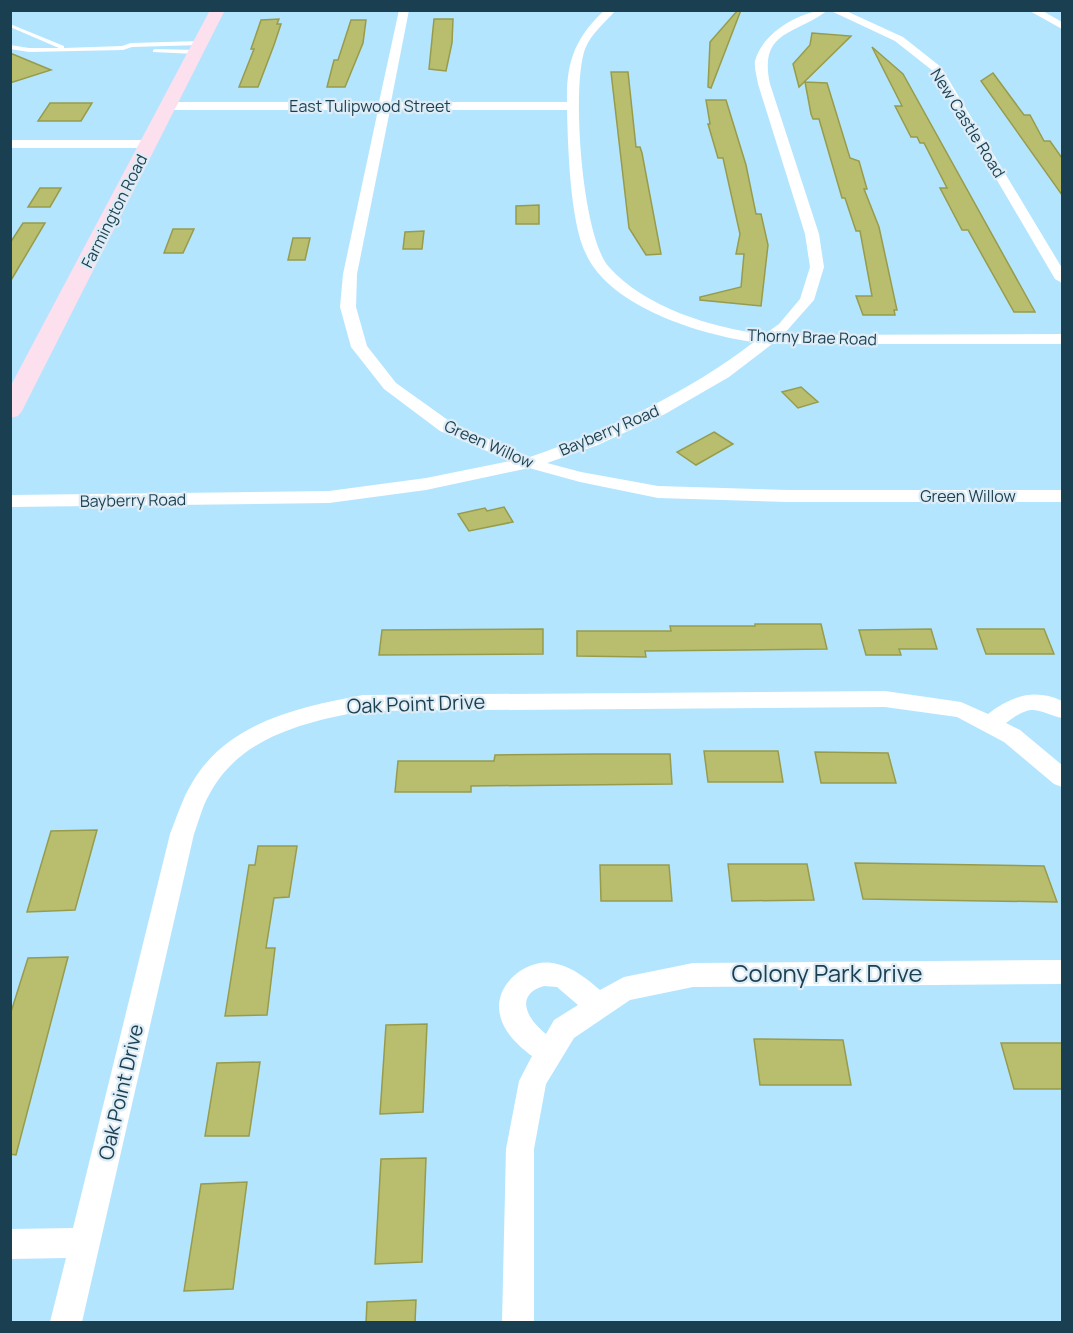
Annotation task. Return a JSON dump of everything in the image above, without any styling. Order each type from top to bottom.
[{"type":"street","name":"Farmington Road","points":[[10,411],[218,10]]},
{"type":"street","name":"Green Willow","points":[[404,10],[350,274],[348,307],[359,347],[390,386],[446,427],[529,463],[580,477],[658,492],[788,496],[1062,496]]},
{"type":"street","name":"Thorny Brae Road","points":[[611,10],[586,35],[574,66],[573,106],[580,199],[593,256],[610,276],[635,296],[672,314],[719,331],[770,338],[827,340],[1062,339]]},
{"type":"street","name":"Bayberry Road","points":[[10,501],[328,497],[426,484],[529,463],[592,441],[659,410],[723,374],[784,327],[807,300],[817,267],[812,234],[764,84],[760,62],[768,45],[790,26],[823,10]]},
{"type":"street","name":"New Castle Road","points":[[834,10],[899,39],[937,69],[1062,279]]},
{"type":"street","points":[[1033,10],[1062,26]]},
{"type":"street","name":"East Tulipwood Street","points":[[168,106],[573,106]]},
{"type":"street","points":[[10,144],[149,144]]},
{"type":"street","name":"Oak Point Drive","points":[[66,1323],[182,834],[200,788],[219,762],[248,738],[280,722],[308,712],[363,703],[885,699],[961,710],[1012,736],[1059,768]]},
{"type":"street","points":[[990,725],[1012,706],[1035,701],[1052,704],[1062,710]]},
{"type":"street","name":"Colony Park Drive","points":[[518,1323],[520,1149],[533,1081],[564,1029],[624,989],[693,975],[1062,972]]},
{"type":"street","points":[[550,1053],[520,1029],[514,1019],[512,1006],[514,993],[521,984],[532,976],[547,974],[565,978],[598,1006]]},
{"type":"street","points":[[10,1244],[85,1243]]},
{"type":"lane","points":[[10,25],[66,49]]},
{"type":"lane","points":[[123,48],[131,45],[199,48]]},
{"type":"lane","points":[[10,46],[23,49],[199,48]]},
{"type":"building","points":[[738,10],[741,10],[711,88],[708,87],[710,42]]},
{"type":"building","points":[[279,19],[277,24],[281,24],[258,87],[239,87],[254,49],[251,49],[261,20]]},
{"type":"building","points":[[434,19],[453,19],[452,43],[446,71],[429,69]]},
{"type":"building","points":[[351,20],[366,20],[363,43],[345,87],[327,87],[334,60],[338,60]]},
{"type":"building","points":[[812,33],[851,36],[799,87],[793,64],[810,45]]},
{"type":"building","points":[[872,47],[903,74],[1035,312],[1014,312],[968,230],[962,230],[940,188],[947,188],[924,143],[920,143],[917,137],[911,137],[895,106],[902,106]]},
{"type":"building","points":[[10,53],[51,70],[10,83]]},
{"type":"building","points":[[611,72],[628,72],[636,147],[640,147],[642,153],[661,254],[646,255],[629,228]]},
{"type":"building","points":[[993,73],[1024,115],[1030,115],[1044,141],[1050,141],[1062,158],[1062,195],[981,81]]},
{"type":"building","points":[[805,82],[827,83],[850,158],[859,161],[867,189],[864,189],[879,227],[897,310],[894,310],[895,315],[863,315],[856,296],[872,296],[860,231],[856,231],[845,198],[842,198],[819,119],[813,119],[811,114]]},
{"type":"building","points":[[706,100],[726,100],[746,165],[756,214],[761,214],[768,245],[761,306],[700,300],[700,297],[741,287],[744,254],[736,254],[740,234],[723,158],[718,158],[708,124],[710,124]]},
{"type":"building","points":[[50,103],[92,103],[81,121],[38,121]]},
{"type":"building","points":[[40,188],[61,188],[50,207],[28,207]]},
{"type":"building","points":[[539,205],[539,224],[516,224],[516,206]]},
{"type":"building","points":[[23,223],[45,223],[10,282],[10,243]]},
{"type":"building","points":[[173,229],[194,229],[183,253],[164,253]]},
{"type":"building","points":[[424,231],[422,249],[403,249],[405,232]]},
{"type":"building","points":[[293,238],[310,238],[305,260],[288,260]]},
{"type":"building","points":[[801,387],[818,402],[798,408],[782,392]]},
{"type":"building","points":[[714,432],[733,444],[696,465],[677,452]]},
{"type":"building","points":[[504,507],[513,522],[469,531],[458,514],[485,508],[487,511]]},
{"type":"building","points":[[755,624],[821,624],[827,649],[645,651],[646,657],[577,656],[577,631],[671,631],[670,626],[755,626]]},
{"type":"building","points":[[543,629],[543,654],[379,655],[382,630]]},
{"type":"building","points":[[931,629],[937,649],[899,649],[901,655],[866,655],[859,630]]},
{"type":"building","points":[[977,629],[1044,629],[1054,654],[986,654]]},
{"type":"building","points":[[704,751],[778,751],[783,782],[708,782]]},
{"type":"building","points":[[815,752],[888,753],[896,783],[821,783]]},
{"type":"building","points":[[670,754],[672,784],[471,786],[471,792],[395,792],[398,761],[494,761],[495,755]]},
{"type":"building","points":[[97,830],[75,910],[27,912],[51,831]]},
{"type":"building","points":[[258,846],[297,846],[289,897],[274,898],[266,948],[275,948],[267,1015],[225,1016],[249,865],[255,865]]},
{"type":"building","points":[[855,863],[1044,866],[1057,902],[863,899]]},
{"type":"building","points":[[728,864],[807,864],[814,900],[732,901]]},
{"type":"building","points":[[600,865],[669,865],[672,901],[601,901]]},
{"type":"building","points":[[68,957],[16,1155],[10,1154],[10,1015],[28,958]]},
{"type":"building","points":[[427,1024],[423,1112],[380,1114],[386,1025]]},
{"type":"building","points":[[754,1039],[843,1040],[851,1085],[760,1085]]},
{"type":"building","points":[[1001,1043],[1062,1043],[1062,1089],[1014,1089]]},
{"type":"building","points":[[260,1062],[249,1136],[205,1136],[217,1063]]},
{"type":"building","points":[[426,1158],[422,1262],[375,1264],[381,1159]]},
{"type":"building","points":[[247,1182],[233,1289],[184,1291],[201,1184]]},
{"type":"building","points":[[416,1300],[415,1323],[366,1323],[367,1302]]}]
